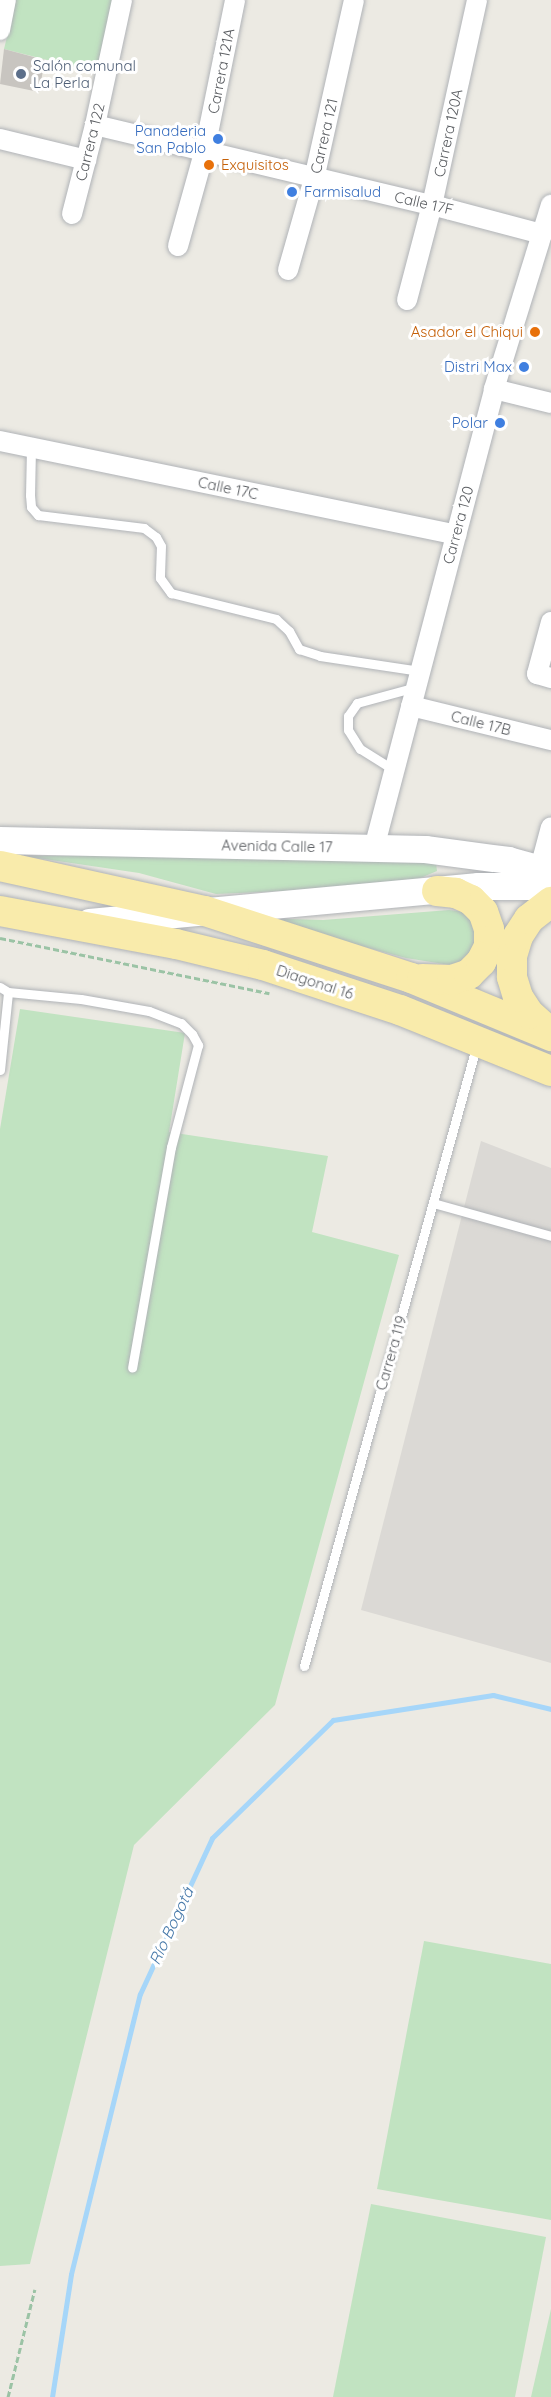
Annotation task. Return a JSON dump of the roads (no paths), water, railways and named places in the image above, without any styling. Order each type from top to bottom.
[{"type":"main road","name":"Avenida Calle 17","points":[[0,840],[440,851],[547,875]]},
{"type":"main road","points":[[437,891],[446,876],[446,867],[440,851]]},
{"type":"main road","points":[[0,866],[205,911],[411,978],[551,1035]]},
{"type":"main road","points":[[0,919],[70,924],[437,891],[547,875]]},
{"type":"main road","points":[[411,978],[452,980],[469,974],[482,962],[489,946],[489,929],[483,912],[464,896],[437,891]]},
{"type":"main road","points":[[551,902],[529,919],[518,936],[512,956],[512,977],[518,997],[529,1014],[551,1035]]},
{"type":"main road","name":"Diagonal 16","points":[[70,924],[176,944],[263,965],[400,1010],[551,1071]]},
{"type":"street","points":[[0,30],[6,0]]},
{"type":"street","name":"Carrera 122","points":[[72,214],[87,160],[122,0]]},
{"type":"street","name":"Carrera 121A","points":[[178,246],[204,153],[235,0]]},
{"type":"street","name":"Carrera 121","points":[[288,270],[314,179],[354,0]]},
{"type":"street","name":"Carrera 120A","points":[[408,300],[432,205],[477,0]]},
{"type":"street","name":"Calle 17F","points":[[95,125],[204,153],[432,205],[542,234]]},
{"type":"street","points":[[0,139],[87,160]]},
{"type":"street","name":"Carrera 120","points":[[374,848],[494,389],[544,259],[542,234],[551,205]]},
{"type":"street","points":[[494,389],[551,403]]},
{"type":"street","name":"Calle 17C","points":[[0,441],[456,535]]},
{"type":"street","points":[[544,676],[551,622]]},
{"type":"street","name":"Calle 17B","points":[[415,688],[551,741]]},
{"type":"street","points":[[547,875],[551,827]]},
{"type":"lane","points":[[32,448],[31,507],[38,515],[144,528],[156,537],[161,546],[160,578],[171,593],[276,620],[289,631],[299,649],[415,688]]},
{"type":"lane","points":[[394,770],[360,749],[348,730],[348,716],[357,703],[415,688]]},
{"type":"lane","points":[[0,1070],[4,990],[81,999],[149,1011],[181,1023],[192,1034],[198,1045],[171,1147],[132,1368]]},
{"type":"lane","name":"Carrera 119","points":[[304,1666],[478,1040]]},
{"type":"lane","points":[[433,1203],[551,1236]]},
{"type":"waterway","name":"Río Bogotá","points":[[52,2397],[71,2274],[140,1994],[212,1838],[333,1720],[493,1695],[551,1709]]},
{"type":"place","name":"Salón comunal La Perla","points":[[21,74]]},
{"type":"place","name":"Panaderia San Pablo","points":[[218,139]]},
{"type":"place","name":"Exquisitos","points":[[209,165]]},
{"type":"place","name":"Farmisalud","points":[[292,192]]},
{"type":"place","name":"Asador el Chiqui","points":[[535,332]]},
{"type":"place","name":"Distri Max","points":[[524,367]]},
{"type":"place","name":"Polar","points":[[500,423]]}]
